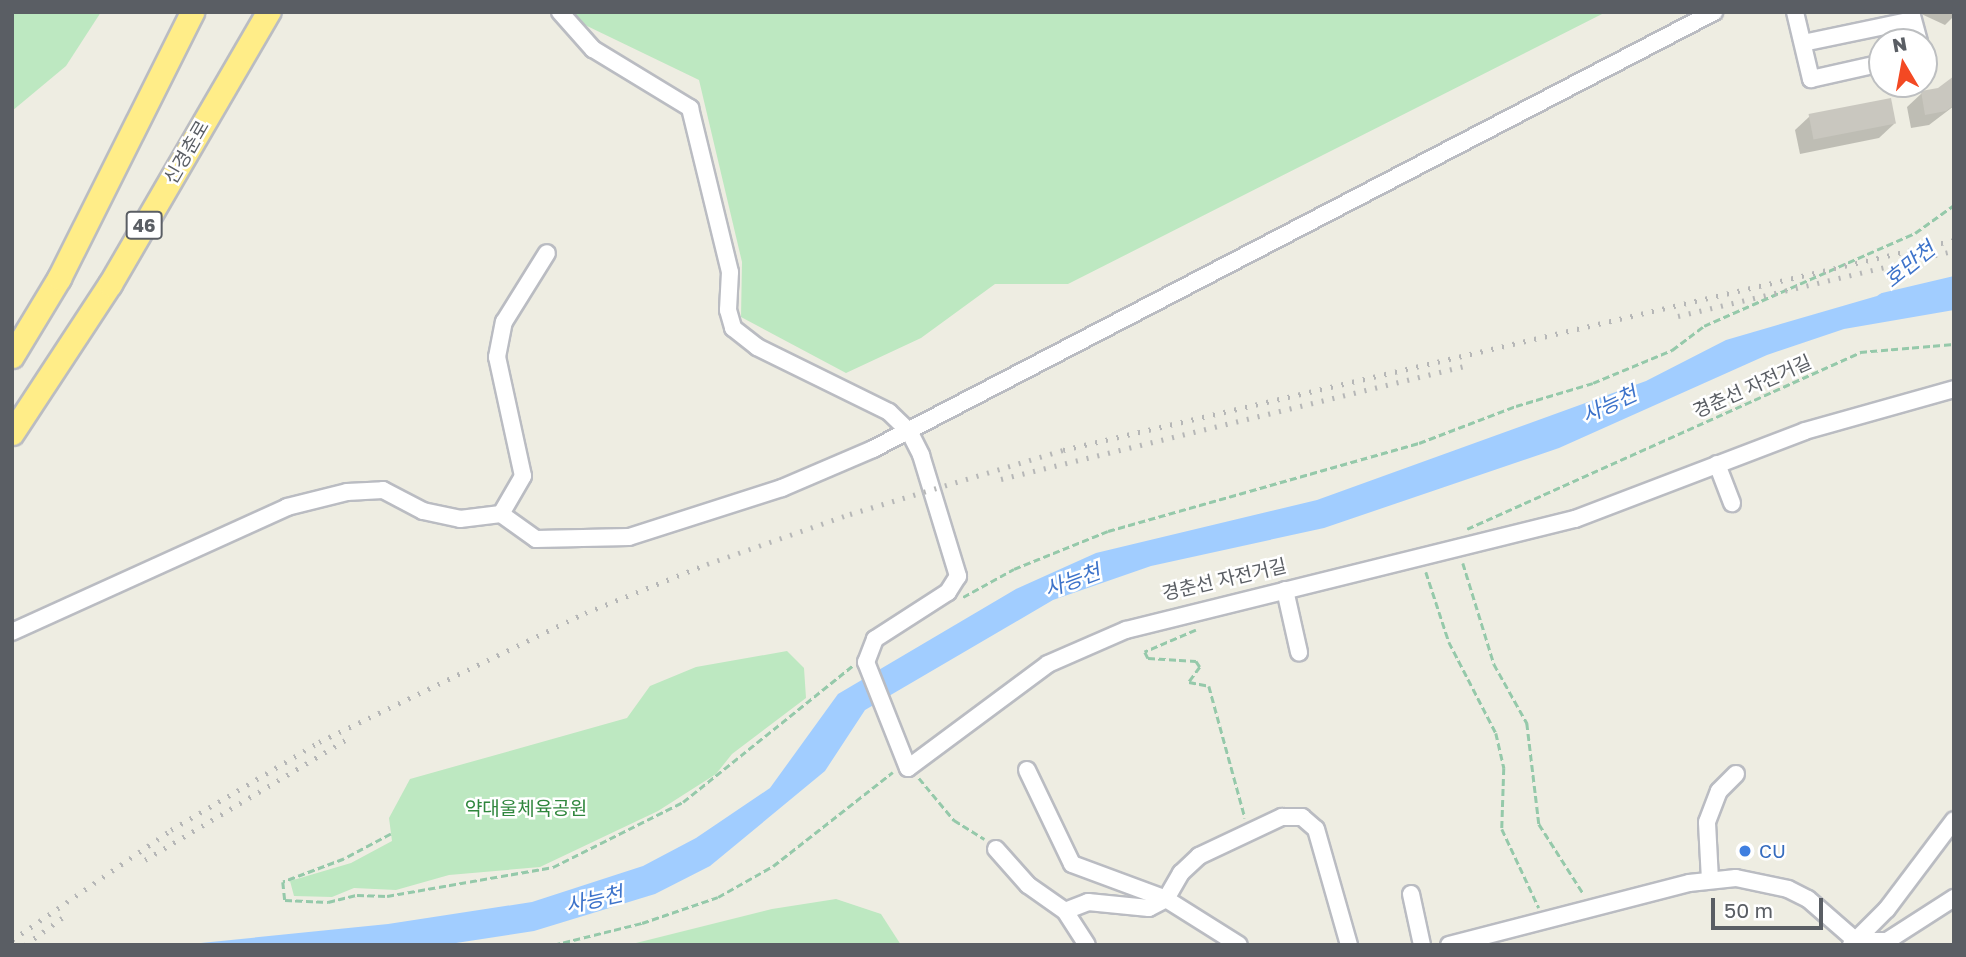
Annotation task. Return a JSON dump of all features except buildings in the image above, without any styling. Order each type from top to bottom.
[{"type":"highway","name":"46","points":[[12,356],[59,278],[192,12]]},
{"type":"highway","name":"신경춘로","points":[[12,433],[110,284],[268,12]]},
{"type":"street","points":[[560,12],[593,49],[690,108],[730,272],[728,310],[733,328],[757,347],[889,412],[909,431],[939,508],[958,576],[948,592],[875,639],[870,656],[905,761],[1048,664],[1126,630],[1193,611],[1422,558],[1594,513],[1805,430],[1954,389]]},
{"type":"street","points":[[12,632],[287,507],[347,492],[383,491],[423,511],[460,519],[501,514],[536,539],[629,537],[782,488],[909,431],[1714,12]]},
{"type":"street","points":[[1795,12],[1811,79],[1868,66]]},
{"type":"street","points":[[1803,43],[1912,16]]},
{"type":"street","points":[[501,514],[523,476],[497,356],[504,322],[547,253]]},
{"type":"street","points":[[1717,464],[1732,503]]},
{"type":"street","points":[[1285,590],[1299,652]]},
{"type":"street","points":[[1027,770],[1072,863],[1166,899],[1239,945]]},
{"type":"street","points":[[1710,880],[1707,822],[1718,791],[1736,774]]},
{"type":"street","points":[[1065,911],[1088,902],[1149,908],[1166,899],[1187,865],[1249,833],[1293,815],[1311,822],[1349,945]]},
{"type":"street","points":[[1857,944],[1954,820]]},
{"type":"street","points":[[996,849],[1028,885],[1065,911],[1087,945]]},
{"type":"street","points":[[1449,945],[1710,880],[1736,878],[1788,889],[1825,911],[1857,944]]},
{"type":"street","points":[[1410,894],[1422,945]]},
{"type":"street","points":[[1857,944],[1887,941],[1954,898]]},
{"type":"path","points":[[959,598],[1014,569],[1108,531],[1419,443],[1516,406],[1593,383],[1672,350],[1703,326],[1915,233],[1954,205]]},
{"type":"path","name":"경춘선 자전거길","points":[[1462,531],[1860,352],[1954,344]]},
{"type":"path","points":[[1458,549],[1494,664],[1527,723],[1539,824],[1593,908]]},
{"type":"path","points":[[1422,558],[1449,642],[1496,733],[1504,768],[1502,829],[1546,920]]},
{"type":"path","points":[[1193,611],[1198,629],[1145,652],[1148,658],[1196,661],[1200,667],[1189,682],[1209,686],[1249,833]]},
{"type":"path","points":[[391,834],[344,859],[284,882],[285,900],[328,902],[357,895],[387,896],[553,867],[683,802],[870,656]]},
{"type":"path","points":[[552,945],[674,914],[745,883],[905,761],[934,791],[954,820],[996,849]]},
{"type":"green space","points":[[12,12],[101,12],[66,66],[12,111]]},
{"type":"green space","points":[[558,12],[1606,12],[1068,284],[995,284],[921,338],[846,373],[741,317],[742,262],[699,80]]},
{"type":"green space","name":"약대울체육공원","points":[[787,651],[804,668],[806,698],[732,754],[716,774],[658,811],[540,867],[449,875],[396,890],[354,888],[332,897],[294,896],[290,881],[351,863],[392,841],[389,818],[410,779],[627,718],[650,686],[696,667]]},
{"type":"green space","points":[[836,899],[881,914],[901,945],[628,945],[772,909]]},
{"type":"water","name":"사능천","points":[[1954,231],[1954,310],[1844,329],[1767,355],[1559,448],[1324,528],[1151,566],[1053,600],[865,710],[825,771],[710,866],[655,894],[534,931],[443,945],[181,945],[388,924],[532,902],[643,866],[696,838],[770,788],[838,694],[1016,589],[1096,553],[1317,500],[1646,381],[1726,340],[1877,296],[1931,259]]},
{"type":"pier","points":[[1954,227],[1954,276],[1848,301],[1875,293],[1929,257]]},
{"type":"railway","points":[[12,940],[171,830],[319,742],[585,613],[707,564],[850,514],[1063,450],[1954,240]]},
{"type":"railway","points":[[1678,316],[1954,251]]},
{"type":"railway","points":[[1001,479],[1464,366]]},
{"type":"railway","points":[[145,860],[352,736]]},
{"type":"railway","points":[[25,945],[62,918]]},
{"type":"place","name":"CU","points":[[1745,851]]},
{"type":"water label","name":"호만천","points":[[1909,264]]}]
